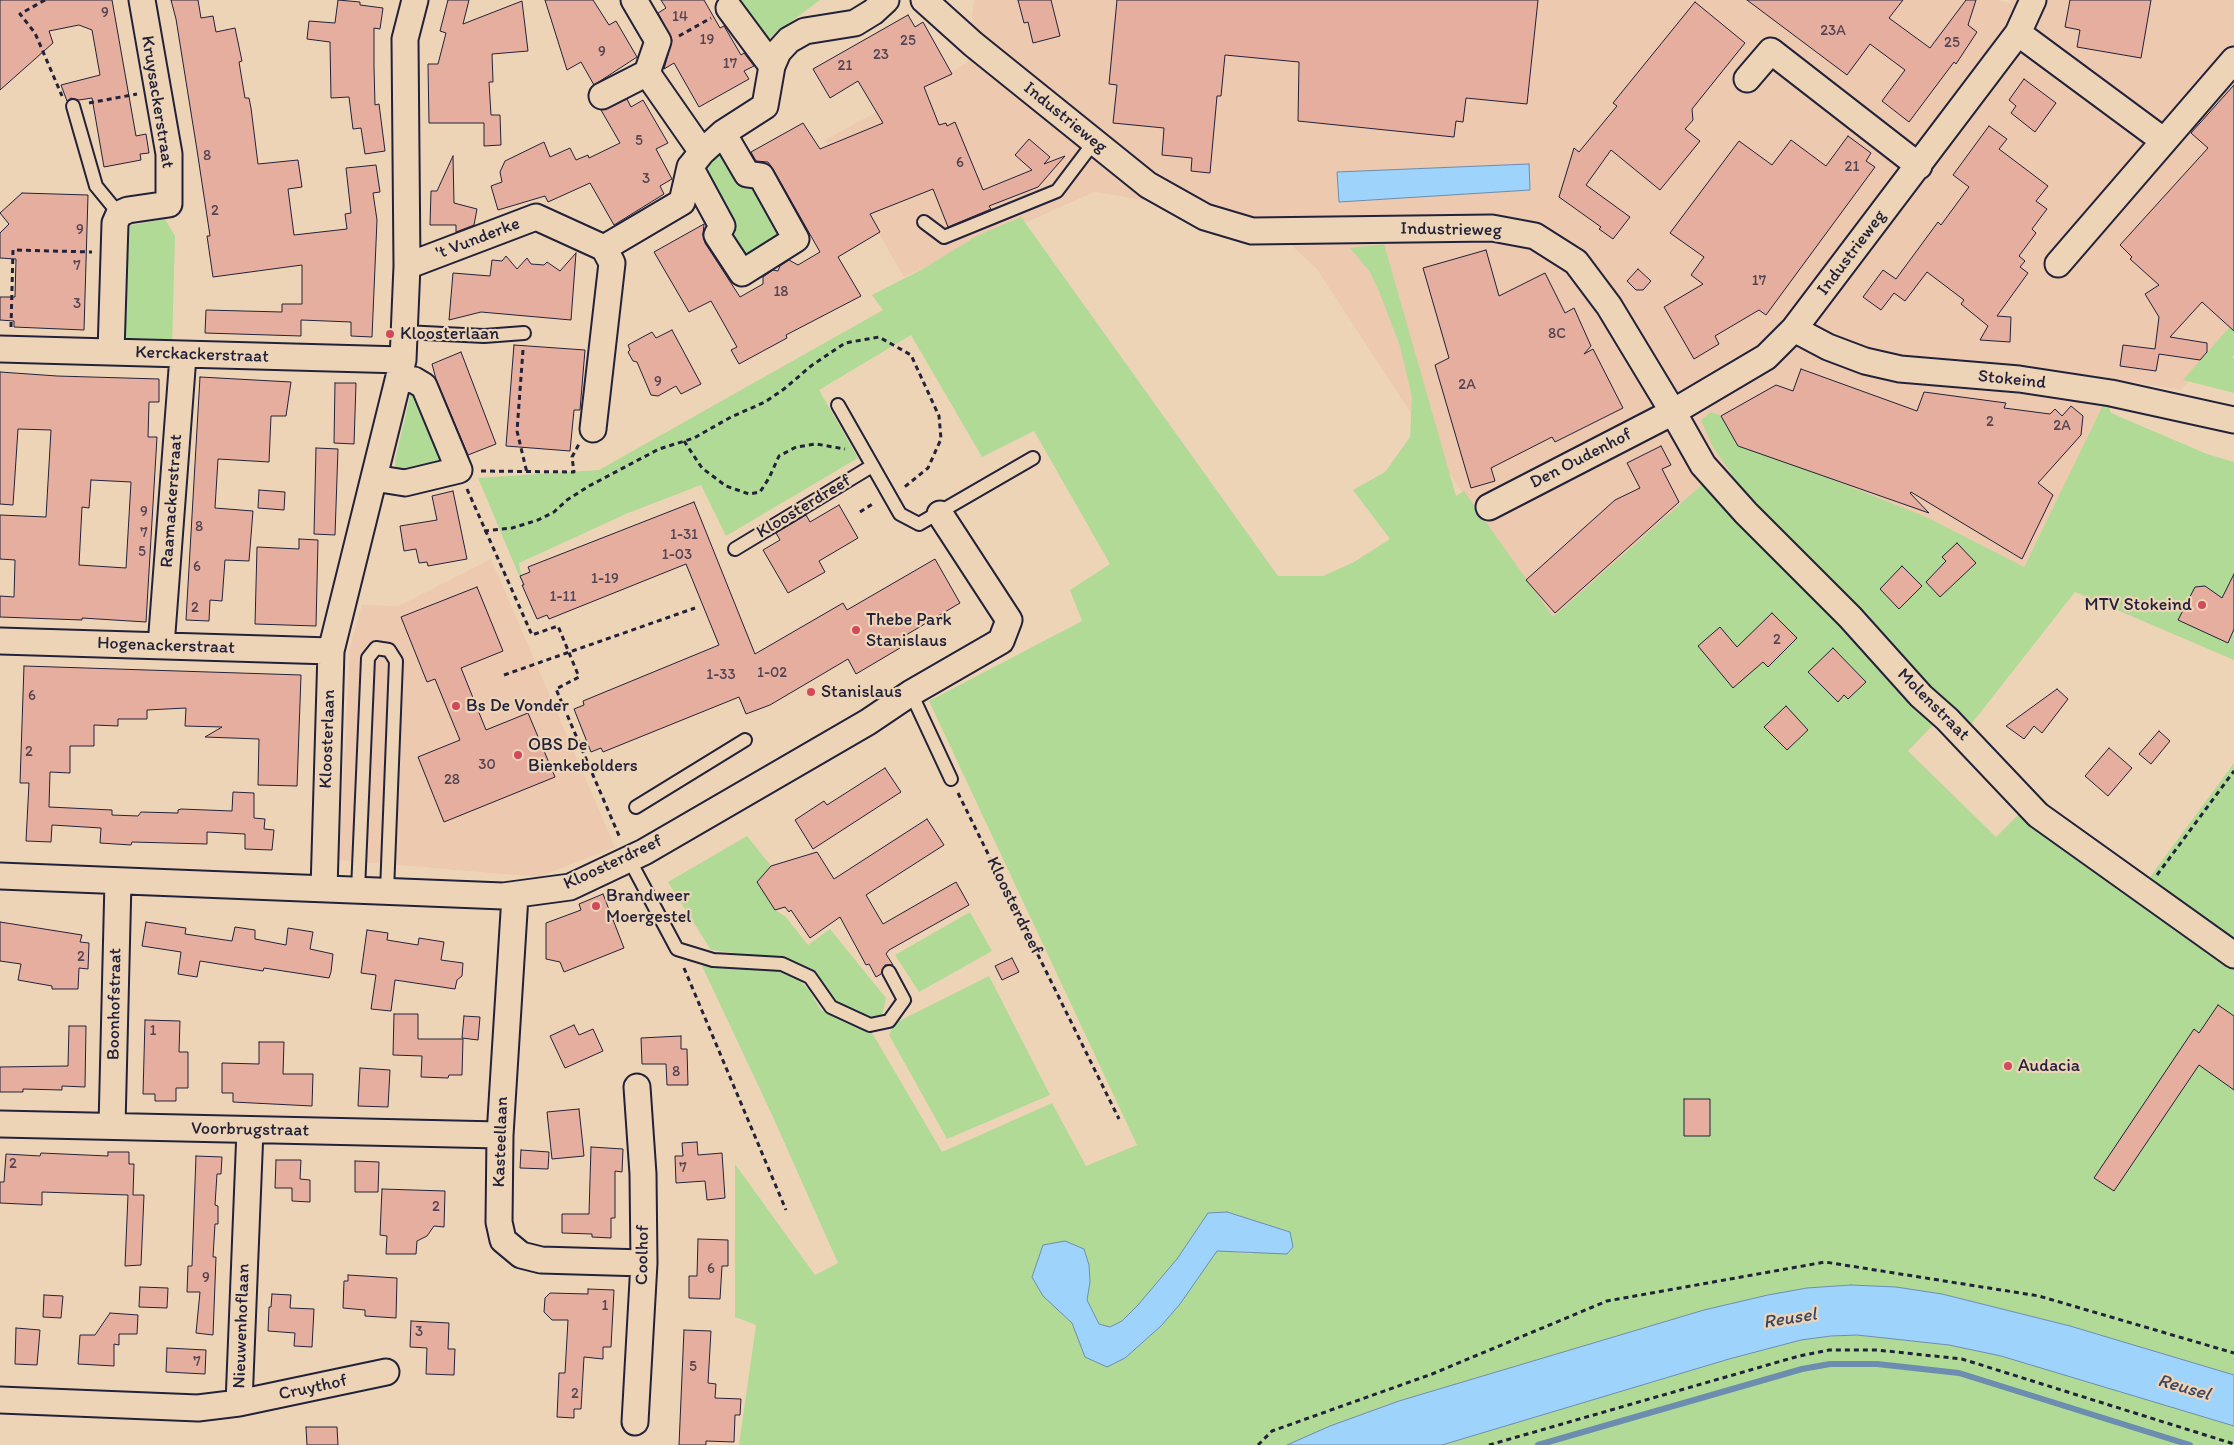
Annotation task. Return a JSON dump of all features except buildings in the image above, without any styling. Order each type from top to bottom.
[{"type":"street","name":"Kruysackerstraat","points":[[119,214],[128,210],[169,204],[169,154],[156,90],[142,0]]},
{"type":"street","name":"Kloosterlaan","points":[[324,889],[332,651],[401,369],[407,266],[405,39],[415,0]]},
{"type":"street","points":[[602,96],[651,62],[658,41],[634,0]]},
{"type":"street","points":[[593,429],[612,262],[604,248],[682,202],[696,159],[723,133],[765,106],[772,66],[778,52],[788,40],[805,31],[855,23],[873,12],[886,0]]},
{"type":"street","name":"Industrieweg","points":[[924,0],[973,44],[1148,185],[1205,216],[1252,231],[1492,228],[1535,236],[1576,262],[1609,306],[1673,412],[1766,357],[1794,329],[2018,33],[2033,0]]},
{"type":"street","points":[[729,8],[772,66]]},
{"type":"street","points":[[2018,33],[2164,141]]},
{"type":"street","points":[[1748,78],[1771,51],[1919,166]]},
{"type":"street","points":[[2058,264],[2234,60]]},
{"type":"street","points":[[651,62],[696,159],[722,226],[717,235],[742,273],[796,239],[761,176],[748,174],[723,133]]},
{"type":"street","points":[[111,352],[115,223],[119,214]]},
{"type":"street","name":"'t Vunderke","points":[[407,266],[536,217],[604,248]]},
{"type":"street","name":"Stokeind","points":[[1794,329],[1828,347],[1865,361],[1900,369],[2019,379],[2111,394],[2234,420]]},
{"type":"street","name":"Kerckackerstraat","points":[[5,350],[111,352],[401,369]]},
{"type":"street","name":"Raamackerstraat","points":[[161,646],[183,356]]},
{"type":"street","points":[[374,478],[405,483],[459,470],[424,386],[401,369]]},
{"type":"street","name":"Den Oudenhof","points":[[1489,507],[1673,412]]},
{"type":"street","name":"Molenstraat","points":[[1673,412],[1704,464],[1746,513],[1850,617],[1921,696],[1947,719],[2038,815],[2234,955]]},
{"type":"street","name":"Kloosterdreef","points":[[515,896],[570,887],[629,859],[868,722],[912,693],[1001,640],[1009,620],[940,514]]},
{"type":"street","name":"Hogenackerstraat","points":[[0,641],[332,651]]},
{"type":"street","points":[[0,876],[515,896]]},
{"type":"street","name":"Boonhofstraat","points":[[112,1126],[118,881]]},
{"type":"street","name":"Kasteellaan","points":[[515,896],[500,1135],[499,1222],[503,1240],[521,1255],[541,1260],[644,1263]]},
{"type":"street","name":"Coolhof","points":[[635,1422],[644,1263],[643,1174],[637,1087]]},
{"type":"street","name":"Voorbrugstraat","points":[[0,1124],[500,1135]]},
{"type":"street","name":"Nieuwenhoflaan","points":[[0,1400],[198,1408],[239,1403],[250,1130]]},
{"type":"street","name":"Cruythof","points":[[239,1403],[386,1372]]},
{"type":"lane","points":[[73,106],[96,186],[119,214]]},
{"type":"lane","points":[[924,222],[944,237],[1057,191],[1094,142]]},
{"type":"lane","points":[[404,332],[484,336],[524,333]]},
{"type":"lane","points":[[838,406],[900,514],[919,524],[940,514],[1033,458]]},
{"type":"lane","name":"Kloosterdreef","points":[[735,549],[871,462]]},
{"type":"lane","points":[[358,890],[368,658],[376,648],[389,650],[396,661],[387,891]]},
{"type":"lane","points":[[912,693],[951,778]]},
{"type":"lane","points":[[636,807],[745,740]]},
{"type":"lane","points":[[629,859],[677,949],[713,960],[782,964],[810,977],[831,1007],[870,1025],[889,1022],[904,1000],[889,972]]},
{"type":"path","points":[[45,0],[20,14],[35,33],[66,105],[73,106],[156,90]]},
{"type":"path","points":[[651,62],[729,8]]},
{"type":"path","points":[[5,350],[12,250],[114,252]]},
{"type":"path","points":[[524,333],[517,431],[527,473]]},
{"type":"path","points":[[484,531],[512,528],[538,520],[554,512],[567,500],[589,486],[659,449],[694,438],[731,417],[765,402],[811,366],[845,343],[879,337],[911,356],[939,416],[941,439],[928,468],[906,488],[889,494],[860,512]]},
{"type":"path","points":[[593,429],[576,447],[572,457],[574,472],[527,473],[459,470],[484,531],[532,635],[558,626],[579,677],[556,689],[629,859]]},
{"type":"path","points":[[684,441],[702,468],[726,486],[749,494],[760,492],[778,456],[796,447],[816,444],[844,448],[871,462]]},
{"type":"path","points":[[504,675],[695,608]]},
{"type":"path","points":[[2164,881],[2156,875],[2234,771]]},
{"type":"path","name":"Kloosterdreef","points":[[951,778],[1119,1119]]},
{"type":"path","points":[[677,949],[786,1210]]},
{"type":"path","points":[[1258,1445],[1272,1431],[1432,1374],[1607,1302],[1825,1262],[2039,1296],[2234,1353]]},
{"type":"path","points":[[1489,1445],[1799,1356],[1829,1350],[1868,1350],[1962,1360],[2234,1444]]},
{"type":"shaded area","points":[[974,0],[1997,0],[2010,3],[2011,0],[2234,0],[2234,332],[2181,390],[2116,379],[2022,570],[1732,464],[1553,623],[1472,507],[1317,269],[1264,220],[1094,192],[904,277],[825,140],[967,63]]},
{"type":"shaded area","points":[[491,559],[615,847],[539,877],[339,860],[350,647],[362,605],[399,606]]},
{"type":"green space","points":[[734,0],[820,0],[760,45]]},
{"type":"green space","points":[[723,145],[789,233],[743,264],[698,167]]},
{"type":"green space","points":[[1021,217],[1278,576],[1323,576],[1354,562],[1390,539],[1353,490],[1385,472],[1410,437],[1412,397],[1400,346],[1379,291],[1370,272],[1350,248],[1384,244],[1456,496],[1464,491],[1553,617],[1704,483],[1745,532],[1769,551],[1936,722],[1908,751],[1996,837],[2023,810],[2234,966],[2234,1375],[2070,1326],[1942,1294],[1896,1287],[1851,1285],[1807,1288],[1704,1310],[1399,1401],[1330,1426],[1287,1445],[739,1445],[756,1325],[735,1317],[735,1164],[815,1275],[838,1263],[773,1117],[702,966],[778,969],[798,979],[809,990],[821,1010],[844,1022],[871,1031],[942,1152],[1052,1103],[1086,1166],[1137,1145],[929,701],[1082,621],[1070,590],[1110,564],[1034,431],[982,457],[911,335],[819,390],[858,458],[726,536],[701,485],[628,513],[519,563],[523,585],[478,478],[599,470],[883,310],[872,295],[921,270],[977,236]],"holes":[[[1208,1213],[1253,1254],[1217,1250],[1180,1304],[1161,1326],[1125,1358],[1085,1357],[1072,1323],[1062,1312],[1084,1249],[1089,1265],[1090,1282],[1087,1300],[1099,1324],[1110,1327],[1122,1321],[1138,1305],[1177,1259]]]},
{"type":"green space","points":[[165,219],[175,236],[172,347],[137,346],[123,336],[121,227]]},
{"type":"green space","points":[[2234,322],[2234,355],[2232,357],[2234,358],[2234,393],[2183,380]]},
{"type":"green space","points":[[411,392],[420,392],[452,461],[396,475],[395,460]]},
{"type":"green space","points":[[2106,399],[2111,413],[2207,454],[2234,462],[2234,660],[2075,592],[1969,727],[1929,689],[1739,485],[1713,447],[1701,420],[1711,412],[1780,438],[1773,456],[1926,517],[2024,567]]},
{"type":"green space","points":[[2234,763],[2234,943],[2150,877]]},
{"type":"green space","points":[[747,836],[771,866],[757,882],[775,910],[785,916],[808,945],[830,929],[886,998],[882,1017],[871,1021],[840,1006],[809,969],[789,960],[711,950],[668,882]]},
{"type":"green space","points":[[970,912],[992,951],[919,992],[895,955]]},
{"type":"green space","points":[[989,976],[1050,1095],[947,1139],[889,1035],[895,1023]]},
{"type":"green space","points":[[1857,1335],[1949,1345],[2001,1356],[2234,1426],[2234,1445],[1442,1445],[1729,1359],[1801,1340]]},
{"type":"water","points":[[1529,164],[1530,190],[1339,202],[1337,172]]},
{"type":"water","points":[[1227,1212],[1290,1232],[1293,1247],[1287,1254],[1217,1251],[1180,1304],[1161,1326],[1125,1358],[1107,1367],[1085,1357],[1072,1323],[1043,1296],[1032,1277],[1043,1245],[1065,1241],[1084,1249],[1089,1265],[1090,1282],[1087,1300],[1099,1324],[1110,1327],[1122,1321],[1138,1305],[1177,1259],[1208,1213]]},
{"type":"water","name":"Reusel","points":[[1851,1285],[1896,1287],[1942,1294],[2070,1326],[2234,1375],[2234,1426],[2001,1356],[1949,1345],[1857,1335],[1801,1340],[1729,1359],[1442,1445],[1287,1445],[1330,1426],[1399,1401],[1704,1310],[1807,1288]]},
{"type":"waterway","points":[[1538,1445],[1802,1369],[1830,1364],[1877,1364],[1959,1373],[2190,1445]]},
{"type":"place","name":"Kloosterlaan","points":[[390,334]]},
{"type":"place","name":"MTV Stokeind","points":[[2202,605]]},
{"type":"place","name":"Thebe Park Stanislaus","points":[[856,630]]},
{"type":"place","name":"Stanislaus","points":[[811,692]]},
{"type":"place","name":"Bs De Vonder","points":[[456,706]]},
{"type":"place","name":"OBS De Bienkebolders","points":[[518,755]]},
{"type":"place","name":"Brandweer Moergestel","points":[[596,906]]},
{"type":"place","name":"Audacia","points":[[2008,1066]]}]
